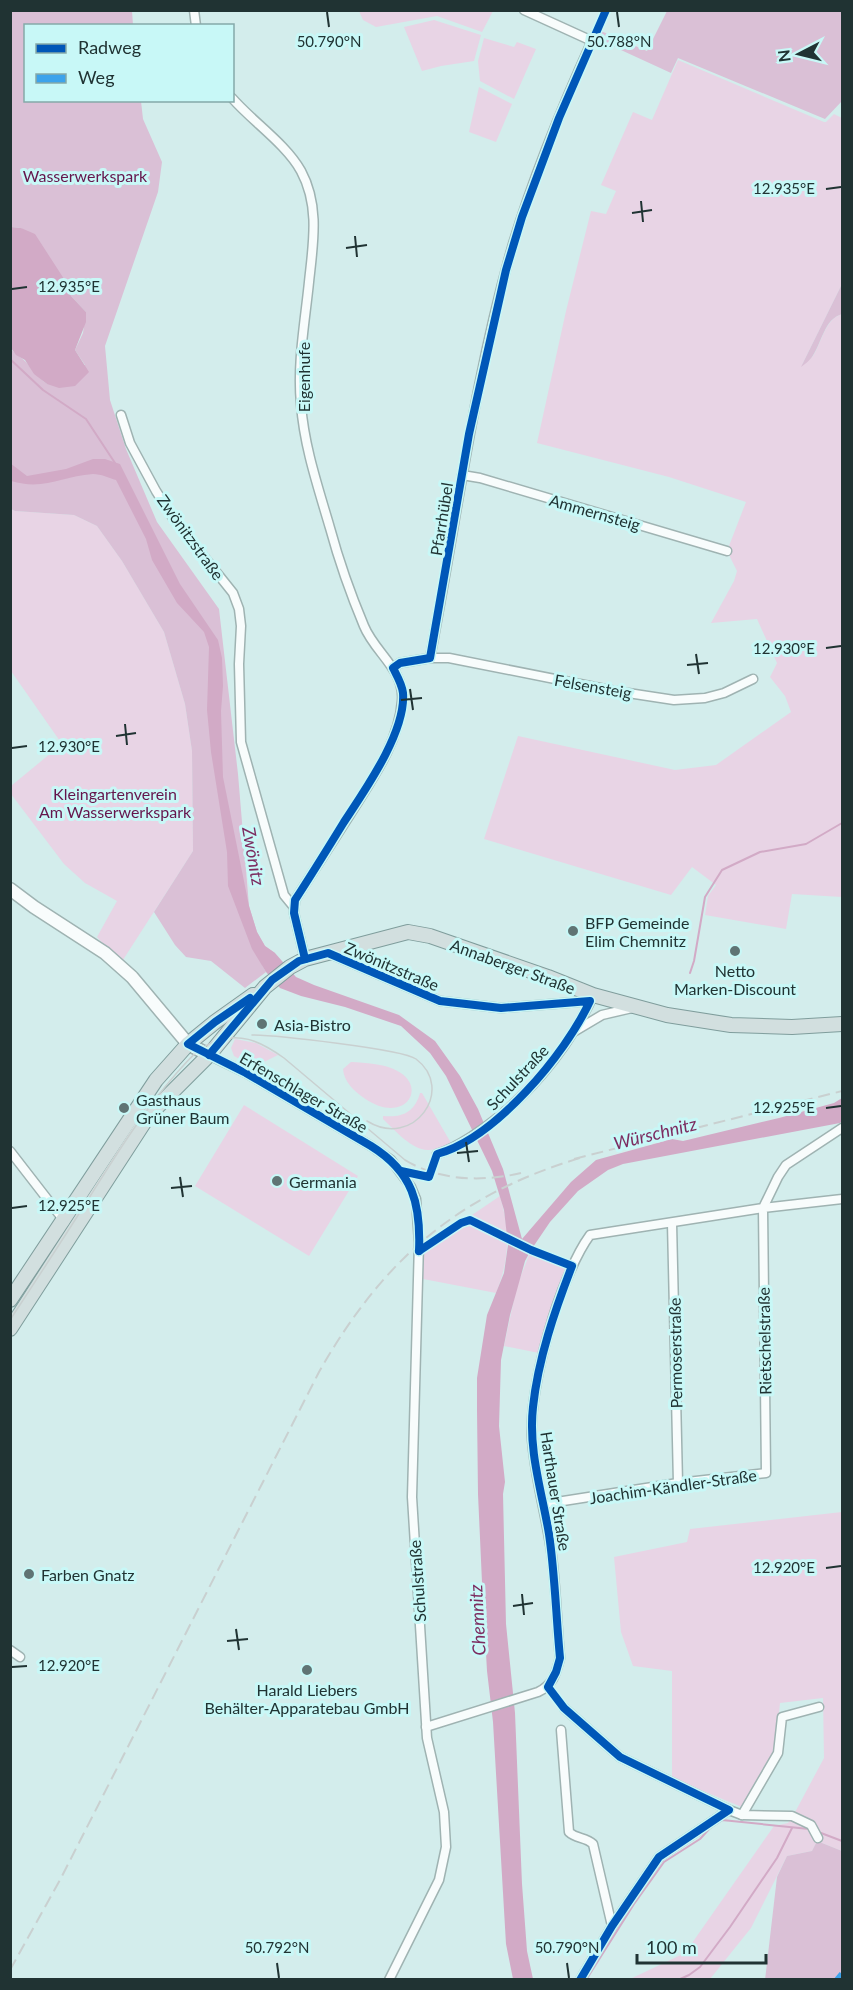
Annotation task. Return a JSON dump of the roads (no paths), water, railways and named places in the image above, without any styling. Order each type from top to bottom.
[{"type":"main road","name":"Erfenschlager Straße","points":[[10,889],[105,953],[132,977],[188,1044],[209,1055]]},
{"type":"main road","name":"Annaberger Straße","points":[[10,1300],[150,1088],[172,1060],[214,1022],[290,967],[305,959],[408,932],[441,940],[591,998],[667,1015],[731,1025],[784,1027],[843,1024]]},
{"type":"main road","name":"Annaberger Straße","points":[[10,1329],[149,1114],[209,1055],[268,984]]},
{"type":"street","name":"Pfarrhübel","points":[[430,658],[462,475],[489,340],[513,244],[559,118],[592,41],[524,10]]},
{"type":"street","name":"Eigenhufe","points":[[234,100],[292,158],[309,191],[315,230],[300,370],[301,404],[306,440],[332,536],[365,628],[393,668]]},
{"type":"street","name":"Zwönitzstraße","points":[[121,415],[130,443],[156,491],[173,518],[233,593],[241,627],[239,664],[241,742],[284,896],[293,906]]},
{"type":"street","name":"Ammernsteig","points":[[462,475],[480,478],[727,551]]},
{"type":"street","points":[[305,959],[293,906],[373,778],[387,749],[399,717],[403,693],[393,668],[400,663],[430,658]]},
{"type":"street","name":"Felsensteig","points":[[430,658],[449,658],[615,691],[674,700],[705,698],[723,693],[753,679]]},
{"type":"street","name":"Zwönitzstraße","points":[[328,953],[440,1001],[501,1008],[591,998]]},
{"type":"street","name":"Schulstraße","points":[[437,1154],[468,1139],[503,1115],[550,1064],[574,1031],[591,998]]},
{"type":"street","name":"Schulstraße","points":[[574,1031],[602,1015],[636,1007]]},
{"type":"street","name":"Erfenschlager Straße","points":[[209,1055],[246,1073],[371,1146],[391,1160],[401,1171]]},
{"type":"street","points":[[763,1208],[786,1166],[843,1128]]},
{"type":"street","points":[[10,1151],[61,1220],[75,1229]]},
{"type":"street","name":"Schulstraße","points":[[390,1980],[427,1906],[444,1863],[446,1847],[444,1812],[429,1752],[426,1727],[411,1480],[415,1419],[419,1231],[416,1199],[401,1171]]},
{"type":"street","name":"Harthauer Straße","points":[[426,1727],[522,1699],[548,1687],[556,1672],[560,1658],[552,1558],[532,1439],[532,1408],[553,1320],[572,1266],[590,1234],[763,1208],[843,1199]]},
{"type":"street","name":"Rietschelstraße","points":[[763,1208],[766,1473]]},
{"type":"street","name":"Permoserstraße","points":[[672,1223],[678,1483]]},
{"type":"street","name":"Joachim-Kändler-Straße","points":[[544,1504],[678,1483],[766,1473]]},
{"type":"street","points":[[10,1650],[20,1657]]},
{"type":"street","points":[[742,1815],[778,1754],[782,1717],[819,1707]]},
{"type":"street","points":[[564,1708],[620,1757],[742,1815],[792,1816],[811,1825],[818,1838]]},
{"type":"street","points":[[561,1730],[569,1832],[574,1837],[589,1841],[593,1845],[612,1926]]},
{"type":"street","points":[[580,1980],[612,1926],[659,1857],[729,1810]]},
{"type":"waterway","points":[[10,359],[43,390],[86,419],[115,463]]},
{"type":"waterway","points":[[690,973],[705,897],[722,870],[760,852],[806,844],[842,823]]},
{"type":"waterway","points":[[586,1980],[634,1904],[664,1862],[700,1839],[711,1827],[722,1820],[809,1829]]},
{"type":"waterway","points":[[678,1980],[700,1967],[777,1858],[792,1828]]},
{"type":"waterway","points":[[821,1833],[842,1841]]},
{"type":"tram line","points":[[252,1035],[364,1047],[416,1059],[427,1071],[432,1085],[430,1099],[424,1112],[414,1122],[400,1128],[384,1128],[367,1121]]},
{"type":"tram line","points":[[10,1320],[140,1119],[186,1062],[209,1044],[239,1038],[248,1039],[266,1047],[284,1058],[405,1160]]},
{"type":"railway","points":[[574,1159],[842,1091]]},
{"type":"railway","points":[[10,1970],[60,1880],[319,1372],[343,1332],[397,1265],[427,1237],[496,1191],[536,1173],[580,1158]]},
{"type":"railway","points":[[405,1160],[432,1172],[462,1178],[492,1178],[521,1173]]},
{"type":"place","name":"BFP Gemeinde Elim Chemnitz","points":[[573,931]]},
{"type":"place","name":"Netto Marken-Discount","points":[[735,951]]},
{"type":"place","name":"Asia-Bistro","points":[[262,1024]]},
{"type":"place","name":"Gasthaus Grüner Baum","points":[[124,1108]]},
{"type":"place","name":"Germania","points":[[277,1181]]},
{"type":"place","name":"Farben Gnatz","points":[[29,1574]]},
{"type":"place","name":"Harald Liebers Behälter-Apparatebau GmbH","points":[[307,1670]]},
{"type":"park label","name":"Wasserwerkspark","points":[[85,175]]},
{"type":"park label","name":"Kleingartenverein Am Wasserwerkspark","points":[[115,802]]},
{"type":"water label","name":"Zwönitz","points":[[254,856]]},
{"type":"water label","name":"Würschnitz","points":[[655,1133]]},
{"type":"water label","name":"Chemnitz","points":[[477,1620]]}]
